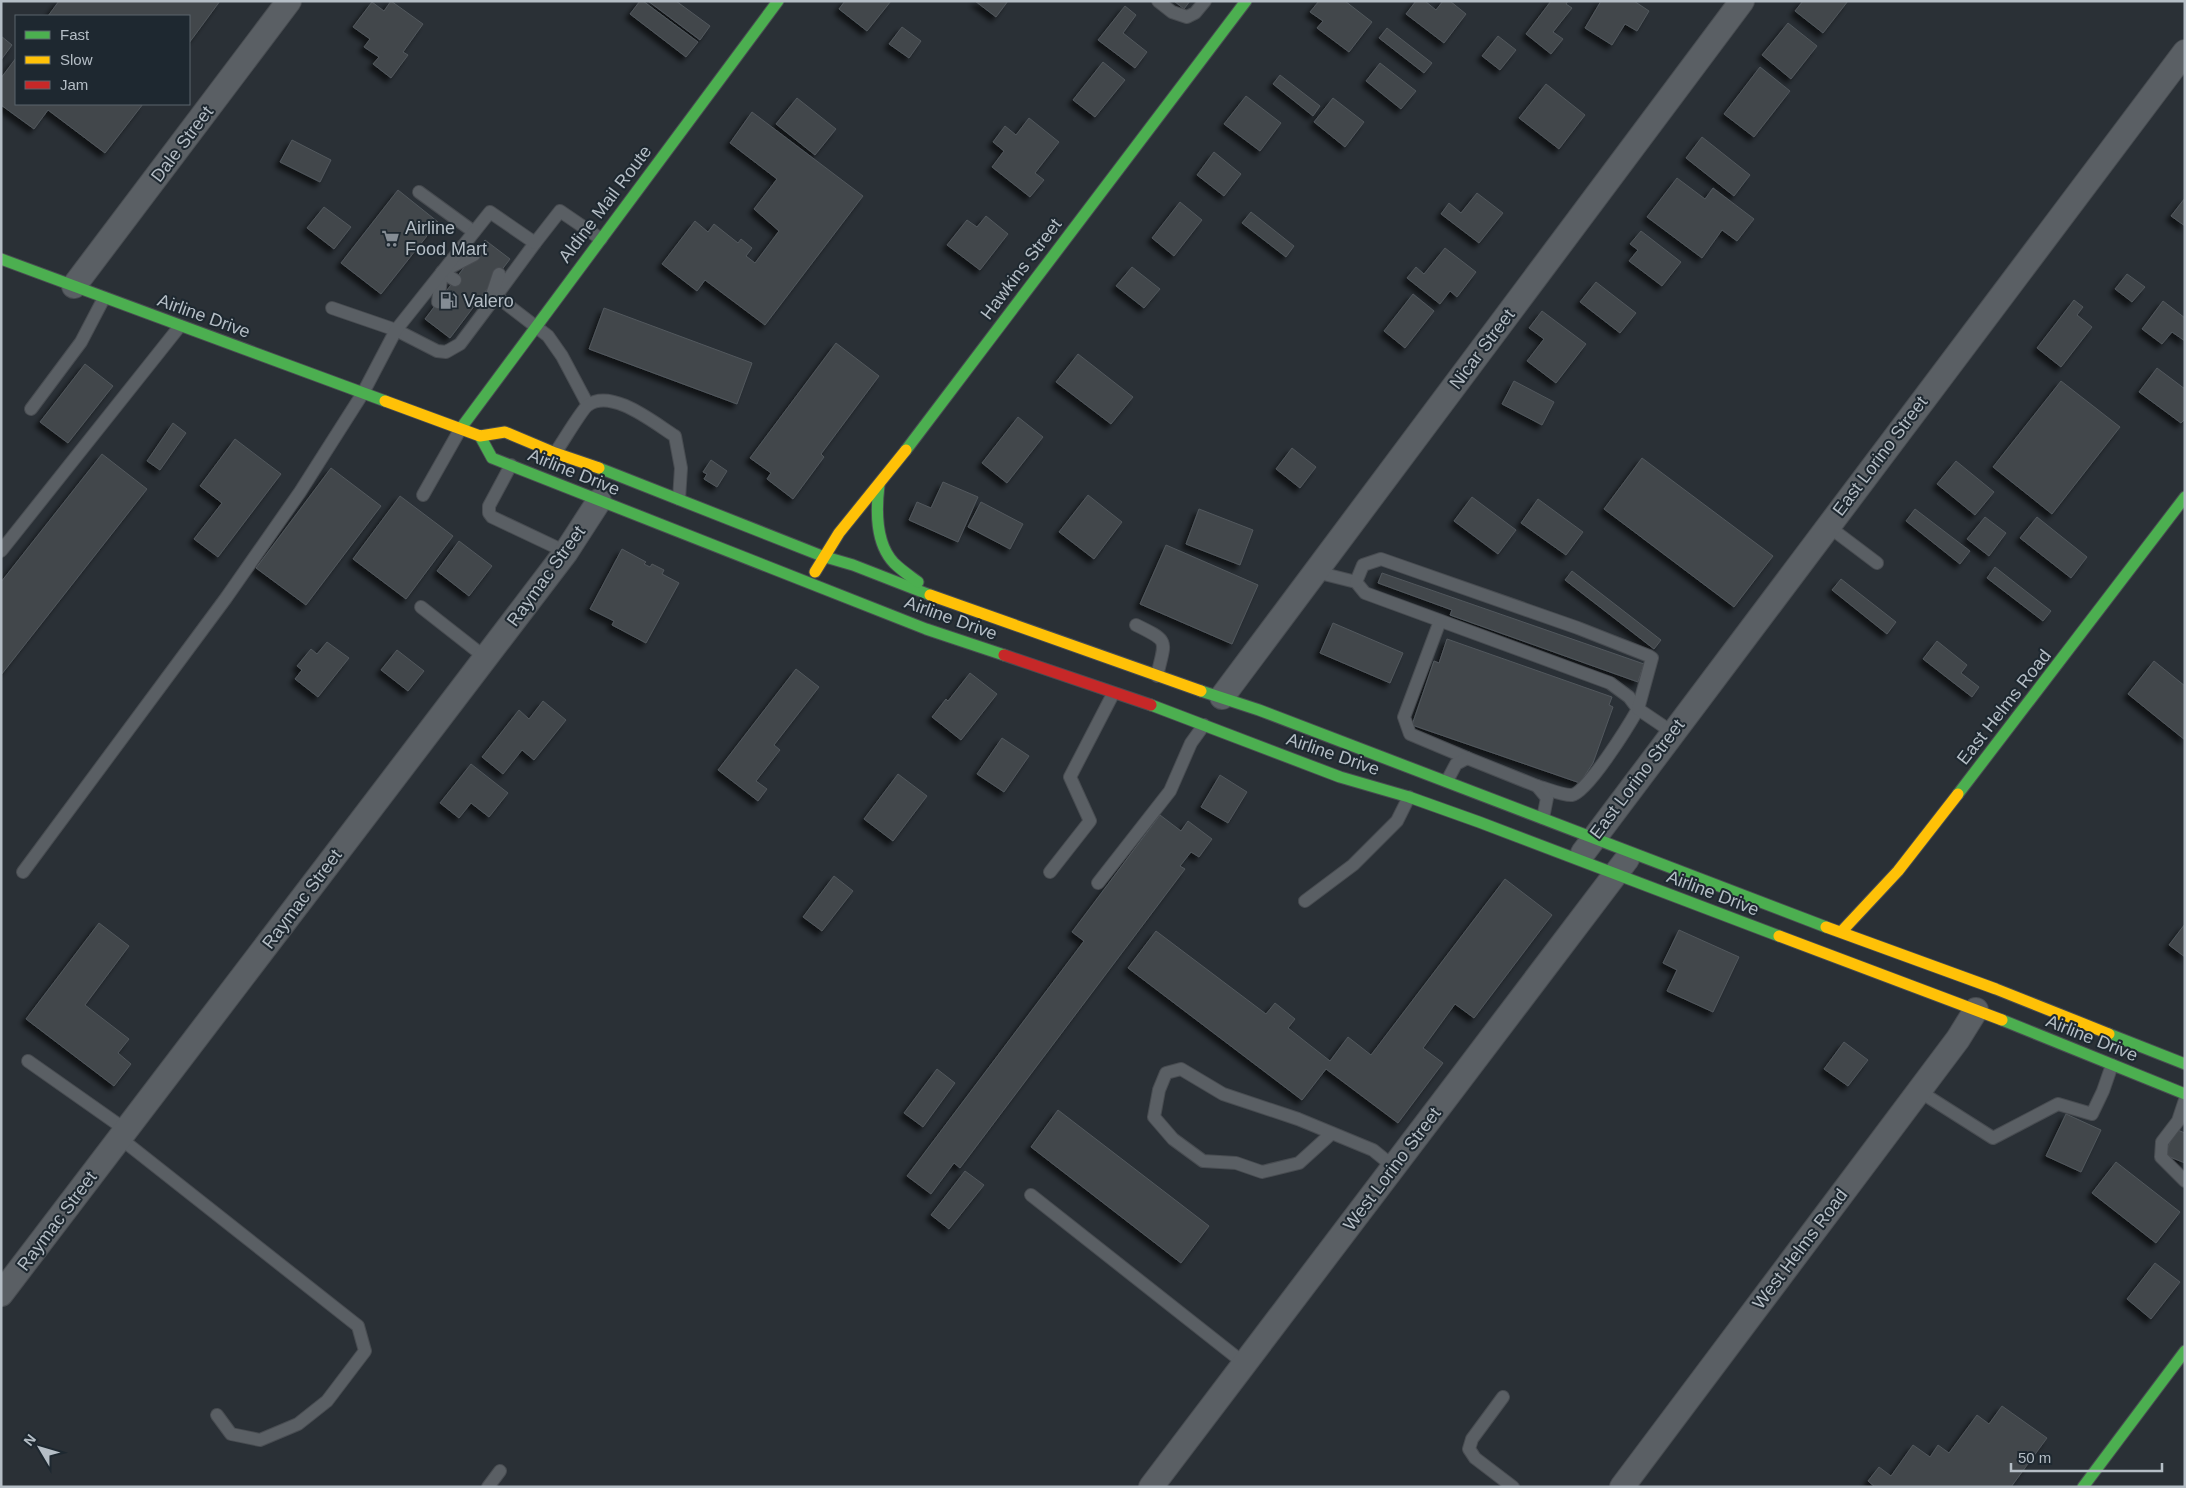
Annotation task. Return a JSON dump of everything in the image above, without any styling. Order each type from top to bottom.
[{"type":"main road","name":"Aldine Mail Route","points":[[460,428],[778,1]]},
{"type":"main road","name":"Hawkins Street","points":[[810,582],[822,556],[879,485],[1246,1]]},
{"type":"main road","name":"Airline Drive","points":[[1,260],[480,436],[506,432],[555,453],[623,476],[822,556],[852,565],[938,598],[1157,676],[1222,697],[1447,781],[1734,892],[1996,989],[2185,1064]]},
{"type":"main road","name":"Airline Drive","points":[[480,436],[492,458],[926,629],[1113,694],[1148,704],[1340,777],[1409,798],[1615,874],[1976,1010],[2185,1094]]},
{"type":"main road","points":[[879,485],[876,506],[879,535],[892,561],[938,598]]},
{"type":"main road","name":"East Helms Road","points":[[1842,931],[1873,900],[1904,863],[2026,707],[2185,497]]},
{"type":"main road","points":[[2083,1487],[2185,1351]]},
{"type":"street","name":"Dale Street","points":[[74,286],[289,1]]},
{"type":"street","name":"Nicar Street","points":[[1222,697],[1742,1]]},
{"type":"street","name":"East Lorino Street","points":[[1578,861],[1593,837],[2185,52]]},
{"type":"street","name":"Raymac Street","points":[[1,1294],[566,552],[599,501]]},
{"type":"street","name":"West Lorino Street","points":[[1151,1487],[1633,852]]},
{"type":"street","name":"West Helms Road","points":[[1622,1487],[1958,1039],[1976,1010]]},
{"type":"lane","points":[[1158,1],[1172,12],[1188,17],[1196,13],[1204,1]]},
{"type":"lane","points":[[419,192],[474,232]]},
{"type":"lane","points":[[332,308],[396,330],[437,351],[446,352],[460,344],[488,300],[560,211],[601,239]]},
{"type":"lane","points":[[23,872],[226,598],[321,461],[363,392],[396,330],[490,212],[535,243]]},
{"type":"lane","points":[[442,272],[474,255]]},
{"type":"lane","points":[[442,272],[455,280]]},
{"type":"lane","points":[[438,302],[442,272]]},
{"type":"lane","points":[[464,321],[488,300],[499,274]]},
{"type":"lane","points":[[31,409],[81,342],[104,298]]},
{"type":"lane","points":[[488,300],[537,326],[548,336],[562,356],[588,405]]},
{"type":"lane","points":[[1,551],[180,326]]},
{"type":"lane","points":[[555,453],[588,405],[606,399],[623,404],[675,436],[681,468],[679,499]]},
{"type":"lane","points":[[422,495],[460,428]]},
{"type":"lane","points":[[510,465],[489,506],[489,514],[566,552]]},
{"type":"lane","points":[[1828,526],[1877,563]]},
{"type":"lane","points":[[1356,582],[1363,566],[1381,560],[1578,628],[1652,658],[1638,709],[1624,733],[1583,789],[1572,795],[1538,786],[1410,734],[1404,717],[1440,621]]},
{"type":"lane","points":[[1316,572],[1356,582],[1365,593],[1610,683],[1628,697],[1638,709],[1672,732]]},
{"type":"lane","points":[[421,607],[486,658]]},
{"type":"lane","points":[[1136,625],[1160,636],[1163,643],[1157,676]]},
{"type":"lane","points":[[1050,872],[1090,821],[1070,778],[1113,694]]},
{"type":"lane","points":[[1098,883],[1170,791],[1191,743],[1204,725]]},
{"type":"lane","points":[[1447,781],[1456,764],[1467,758]]},
{"type":"lane","points":[[1538,786],[1547,798],[1543,818]]},
{"type":"lane","points":[[1305,901],[1353,865],[1397,821],[1409,798]]},
{"type":"lane","points":[[28,1061],[123,1134],[358,1326],[365,1351],[327,1401],[298,1424],[260,1440],[231,1434],[217,1415]]},
{"type":"lane","points":[[1919,1091],[1993,1138],[2058,1104],[2092,1114],[2112,1065]]},
{"type":"lane","points":[[1332,1133],[1299,1163],[1262,1172],[1236,1163],[1203,1161],[1173,1139],[1154,1118],[1159,1090],[1166,1073],[1181,1068],[1223,1094],[1332,1133],[1374,1150],[1394,1167]]},
{"type":"lane","points":[[2185,1100],[2181,1122],[2162,1142],[2160,1157],[2185,1181]]},
{"type":"lane","points":[[1031,1195],[1245,1364]]},
{"type":"lane","points":[[1503,1397],[1472,1439],[1469,1450],[1475,1458],[1513,1487]]},
{"type":"lane","points":[[488,1487],[500,1471]]},
{"type":"building","points":[[59,1],[220,1],[190,42],[190,15],[49,15]]},
{"type":"building","points":[[391,1],[423,24],[403,52],[408,55],[391,78],[373,64],[379,57],[364,47],[370,39],[353,27],[372,2],[384,11]]},
{"type":"building","points":[[640,1],[643,1],[698,42],[686,57],[630,14]]},
{"type":"building","points":[[648,1],[676,1],[710,26],[700,40]]},
{"type":"building","points":[[845,1],[891,1],[867,31],[839,9]]},
{"type":"building","points":[[975,1],[1008,1],[996,17]]},
{"type":"building","points":[[1174,1],[1190,1],[1184,9]]},
{"type":"building","points":[[1319,1],[1345,1],[1372,22],[1349,52],[1317,28],[1323,21],[1310,12]]},
{"type":"building","points":[[1416,1],[1425,1],[1436,10],[1443,1],[1450,1],[1466,14],[1444,43],[1406,14]]},
{"type":"building","points":[[1551,1],[1568,1],[1566,4],[1572,8],[1553,32],[1563,39],[1551,54],[1526,34]]},
{"type":"building","points":[[1601,1],[1634,1],[1649,11],[1637,31],[1625,24],[1612,45],[1585,28]]},
{"type":"building","points":[[1803,1],[1848,1],[1823,33],[1795,11]]},
{"type":"building","points":[[1125,6],[1136,15],[1123,33],[1147,52],[1135,68],[1098,40]]},
{"type":"building","points":[[1788,23],[1817,46],[1791,79],[1762,55]]},
{"type":"building","points":[[902,27],[921,41],[909,58],[889,44]]},
{"type":"building","points":[[1387,28],[1432,63],[1424,73],[1379,38]]},
{"type":"building","points":[[1,36],[12,45],[1,60]]},
{"type":"building","points":[[1498,36],[1516,50],[1500,70],[1482,56]]},
{"type":"building","points":[[15,59],[15,105],[142,105],[105,153],[48,110],[34,129],[1,105],[1,78]]},
{"type":"building","points":[[1103,62],[1125,80],[1095,117],[1073,100]]},
{"type":"building","points":[[1380,63],[1416,91],[1401,109],[1366,81]]},
{"type":"building","points":[[1760,67],[1790,91],[1754,137],[1724,114]]},
{"type":"building","points":[[1280,75],[1320,106],[1313,116],[1273,84]]},
{"type":"building","points":[[1546,84],[1585,115],[1559,149],[1519,118]]},
{"type":"building","points":[[1246,96],[1281,123],[1260,151],[1224,124]]},
{"type":"building","points":[[797,98],[836,129],[815,155],[776,124]]},
{"type":"building","points":[[1333,98],[1364,122],[1345,147],[1314,122]]},
{"type":"building","points":[[752,112],[863,196],[765,325],[705,280],[697,291],[662,264],[695,221],[708,232],[714,224],[738,243],[741,239],[752,248],[746,256],[755,263],[779,231],[754,209],[777,179],[730,143]]},
{"type":"building","points":[[1029,118],[1059,142],[1035,173],[1044,180],[1030,197],[992,167],[1004,151],[993,142],[1005,126],[1016,135]]},
{"type":"building","points":[[1702,137],[1750,175],[1734,196],[1686,158]]},
{"type":"building","points":[[292,140],[331,160],[320,182],[280,162]]},
{"type":"building","points":[[1214,152],[1241,174],[1224,196],[1197,175]]},
{"type":"building","points":[[1677,178],[1705,199],[1713,188],[1754,219],[1737,241],[1722,230],[1702,258],[1647,217]]},
{"type":"building","points":[[398,190],[438,222],[381,294],[341,263]]},
{"type":"building","points":[[1477,193],[1503,213],[1479,243],[1441,214],[1449,203],[1461,213]]},
{"type":"building","points":[[2185,198],[2185,226],[2171,216]]},
{"type":"building","points":[[1180,202],[1202,220],[1174,256],[1152,238]]},
{"type":"building","points":[[324,207],[351,227],[334,249],[307,228]]},
{"type":"building","points":[[1251,212],[1294,246],[1286,257],[1242,223]]},
{"type":"building","points":[[986,216],[1008,234],[980,270],[947,245],[967,220],[977,227]]},
{"type":"building","points":[[1641,231],[1681,262],[1662,286],[1629,261],[1638,250],[1630,244]]},
{"type":"building","points":[[485,240],[510,259],[450,338],[425,319]]},
{"type":"building","points":[[1445,248],[1476,272],[1457,297],[1450,291],[1440,304],[1407,278],[1416,267],[1424,274]]},
{"type":"building","points":[[1132,267],[1160,289],[1144,308],[1116,286]]},
{"type":"building","points":[[2127,274],[2145,287],[2132,302],[2115,289]]},
{"type":"building","points":[[1596,282],[1636,313],[1620,333],[1580,302]]},
{"type":"building","points":[[1413,294],[1434,311],[1405,348],[1384,331]]},
{"type":"building","points":[[2074,300],[2083,307],[2077,315],[2092,327],[2061,367],[2037,348]]},
{"type":"building","points":[[2163,301],[2185,318],[2185,341],[2172,332],[2162,344],[2142,329]]},
{"type":"building","points":[[604,308],[752,363],[737,404],[589,349]]},
{"type":"building","points":[[1542,311],[1586,344],[1556,383],[1527,361],[1544,339],[1529,328]]},
{"type":"building","points":[[836,343],[879,376],[821,454],[824,457],[793,499],[767,479],[771,473],[750,458]]},
{"type":"building","points":[[1078,354],[1133,397],[1111,424],[1056,382]]},
{"type":"building","points":[[85,364],[113,386],[68,443],[40,422]]},
{"type":"building","points":[[2157,368],[2185,389],[2185,419],[2181,423],[2139,392]]},
{"type":"building","points":[[1514,381],[1554,402],[1542,425],[1502,404]]},
{"type":"building","points":[[2061,381],[2120,427],[2052,514],[1993,467]]},
{"type":"building","points":[[1018,417],[1043,437],[1007,483],[982,463]]},
{"type":"building","points":[[173,423],[186,433],[160,470],[147,461]]},
{"type":"building","points":[[235,439],[281,474],[218,557],[194,539],[222,503],[200,486]]},
{"type":"building","points":[[1292,448],[1316,467],[1300,488],[1276,469]]},
{"type":"building","points":[[102,454],[147,489],[1,675],[1,582]]},
{"type":"building","points":[[1642,458],[1773,556],[1734,607],[1604,509]]},
{"type":"building","points":[[711,460],[727,471],[717,487],[704,479],[707,474],[703,472]]},
{"type":"building","points":[[1956,461],[1994,492],[1975,515],[1937,484]]},
{"type":"building","points":[[331,468],[381,506],[306,605],[256,568]]},
{"type":"building","points":[[943,482],[978,497],[958,542],[909,520],[917,502],[931,508]]},
{"type":"building","points":[[1088,495],[1122,522],[1094,559],[1059,532]]},
{"type":"building","points":[[400,496],[453,536],[406,599],[353,559]]},
{"type":"building","points":[[1472,497],[1516,530],[1498,554],[1454,521]]},
{"type":"building","points":[[1538,499],[1583,532],[1566,555],[1521,523]]},
{"type":"building","points":[[981,502],[1023,524],[1010,549],[968,527]]},
{"type":"building","points":[[1199,509],[1253,530],[1240,565],[1186,544]]},
{"type":"building","points":[[1915,509],[1970,551],[1960,564],[1906,521]]},
{"type":"building","points":[[1985,517],[2006,533],[1989,556],[1967,539]]},
{"type":"building","points":[[2037,517],[2087,557],[2071,578],[2020,538]]},
{"type":"building","points":[[459,541],[492,566],[469,596],[437,571]]},
{"type":"building","points":[[1166,545],[1258,585],[1232,644],[1140,604]]},
{"type":"building","points":[[622,549],[646,562],[644,564],[650,567],[652,564],[664,570],[662,574],[679,583],[646,643],[612,625],[614,621],[590,609]]},
{"type":"building","points":[[1995,567],[2051,611],[2043,621],[1987,578]]},
{"type":"building","points":[[1572,571],[1661,640],[1654,649],[1565,580]]},
{"type":"building","points":[[1382,573],[1644,664],[1638,682],[1450,615],[1452,610],[1378,583]]},
{"type":"building","points":[[1841,579],[1896,622],[1887,634],[1832,590]]},
{"type":"building","points":[[1333,623],[1403,653],[1390,683],[1320,653]]},
{"type":"building","points":[[1447,639],[1612,697],[1609,705],[1613,707],[1593,763],[1580,783],[1412,725],[1434,661],[1439,663]]},
{"type":"building","points":[[1937,641],[1967,665],[1961,673],[1979,687],[1972,697],[1923,659]]},
{"type":"building","points":[[327,642],[349,658],[318,697],[295,679],[302,670],[297,666],[311,649],[317,654]]},
{"type":"building","points":[[397,650],[424,671],[408,691],[381,670]]},
{"type":"building","points":[[2154,661],[2185,686],[2185,740],[2128,694]]},
{"type":"building","points":[[796,669],[819,687],[774,745],[780,750],[756,781],[767,789],[758,801],[718,770]]},
{"type":"building","points":[[970,673],[997,694],[961,740],[932,717],[946,699],[948,701]]},
{"type":"building","points":[[543,701],[566,720],[534,760],[522,750],[503,774],[482,757],[519,710],[529,719]]},
{"type":"building","points":[[1002,738],[1029,756],[1004,792],[977,774]]},
{"type":"building","points":[[471,764],[508,793],[489,817],[471,803],[459,818],[440,803]]},
{"type":"building","points":[[898,774],[927,796],[893,841],[864,819]]},
{"type":"building","points":[[1220,775],[1247,792],[1228,823],[1201,807]]},
{"type":"building","points":[[1160,815],[1181,831],[1188,821],[1212,839],[1199,857],[1191,852],[1180,866],[1185,869],[960,1168],[954,1163],[931,1194],[907,1176],[1084,941],[1072,932]]},
{"type":"building","points":[[834,876],[853,891],[822,931],[803,917]]},
{"type":"building","points":[[1505,879],[1552,915],[1474,1018],[1455,1004],[1423,1048],[1443,1063],[1398,1123],[1326,1069],[1302,1100],[1128,968],[1156,931],[1266,1014],[1275,1003],[1295,1019],[1288,1028],[1330,1061],[1348,1037],[1371,1055]]},
{"type":"building","points":[[99,923],[129,946],[85,1005],[129,1039],[118,1053],[131,1064],[114,1086],[26,1019]]},
{"type":"building","points":[[2185,924],[2185,957],[2169,945]]},
{"type":"building","points":[[1679,930],[1739,957],[1713,1012],[1667,991],[1677,970],[1663,963]]},
{"type":"building","points":[[1844,1042],[1868,1060],[1848,1086],[1824,1069]]},
{"type":"building","points":[[937,1069],[955,1083],[923,1127],[904,1113]]},
{"type":"building","points":[[1058,1110],[1209,1226],[1181,1263],[1031,1147]]},
{"type":"building","points":[[2066,1114],[2101,1130],[2081,1172],[2046,1156]]},
{"type":"building","points":[[2175,1129],[2185,1133],[2185,1163],[2165,1155]]},
{"type":"building","points":[[2116,1162],[2180,1212],[2156,1243],[2092,1193]]},
{"type":"building","points":[[965,1171],[984,1185],[949,1229],[931,1215]]},
{"type":"building","points":[[2155,1263],[2180,1282],[2151,1319],[2127,1299]]},
{"type":"building","points":[[2002,1406],[2047,1438],[2011,1487],[1875,1487],[1868,1481],[1879,1467],[1891,1476],[1913,1445],[1930,1457],[1938,1445],[1949,1453],[1977,1415],[1989,1424]]},
{"type":"traffic: fast","points":[[461,428],[778,1]]},
{"type":"traffic: fast","points":[[906,450],[1246,1]]},
{"type":"traffic: fast","points":[[1,259],[385,401]]},
{"type":"traffic: fast","points":[[480,436],[492,458],[926,629],[1004,655]]},
{"type":"traffic: fast","points":[[599,468],[822,556],[853,565],[930,595]]},
{"type":"traffic: fast","points":[[879,485],[877,515],[883,546],[894,563],[918,582]]},
{"type":"traffic: fast","points":[[1958,794],[2185,497]]},
{"type":"traffic: fast","points":[[1201,691],[1259,710],[1826,927]]},
{"type":"traffic: fast","points":[[1151,705],[1340,777],[1409,797],[1479,822],[1779,936]]},
{"type":"traffic: fast","points":[[2002,1020],[2185,1094]]},
{"type":"traffic: fast","points":[[2109,1034],[2185,1064]]},
{"type":"traffic: fast","points":[[2083,1487],[2185,1351]]},
{"type":"traffic: slow","points":[[385,401],[480,436],[505,432],[555,453],[599,468]]},
{"type":"traffic: slow","points":[[815,572],[839,533],[906,450]]},
{"type":"traffic: slow","points":[[930,595],[1201,691]]},
{"type":"traffic: slow","points":[[1842,931],[1898,871],[1958,794]]},
{"type":"traffic: slow","points":[[1826,927],[1996,989],[2109,1034]]},
{"type":"traffic: slow","points":[[1779,936],[2002,1020]]},
{"type":"traffic: jam","points":[[1004,655],[1151,705]]},
{"type":"place","name":"Airline Food Mart","points":[[391,238]]},
{"type":"place","name":"Valero","points":[[449,301]]}]
